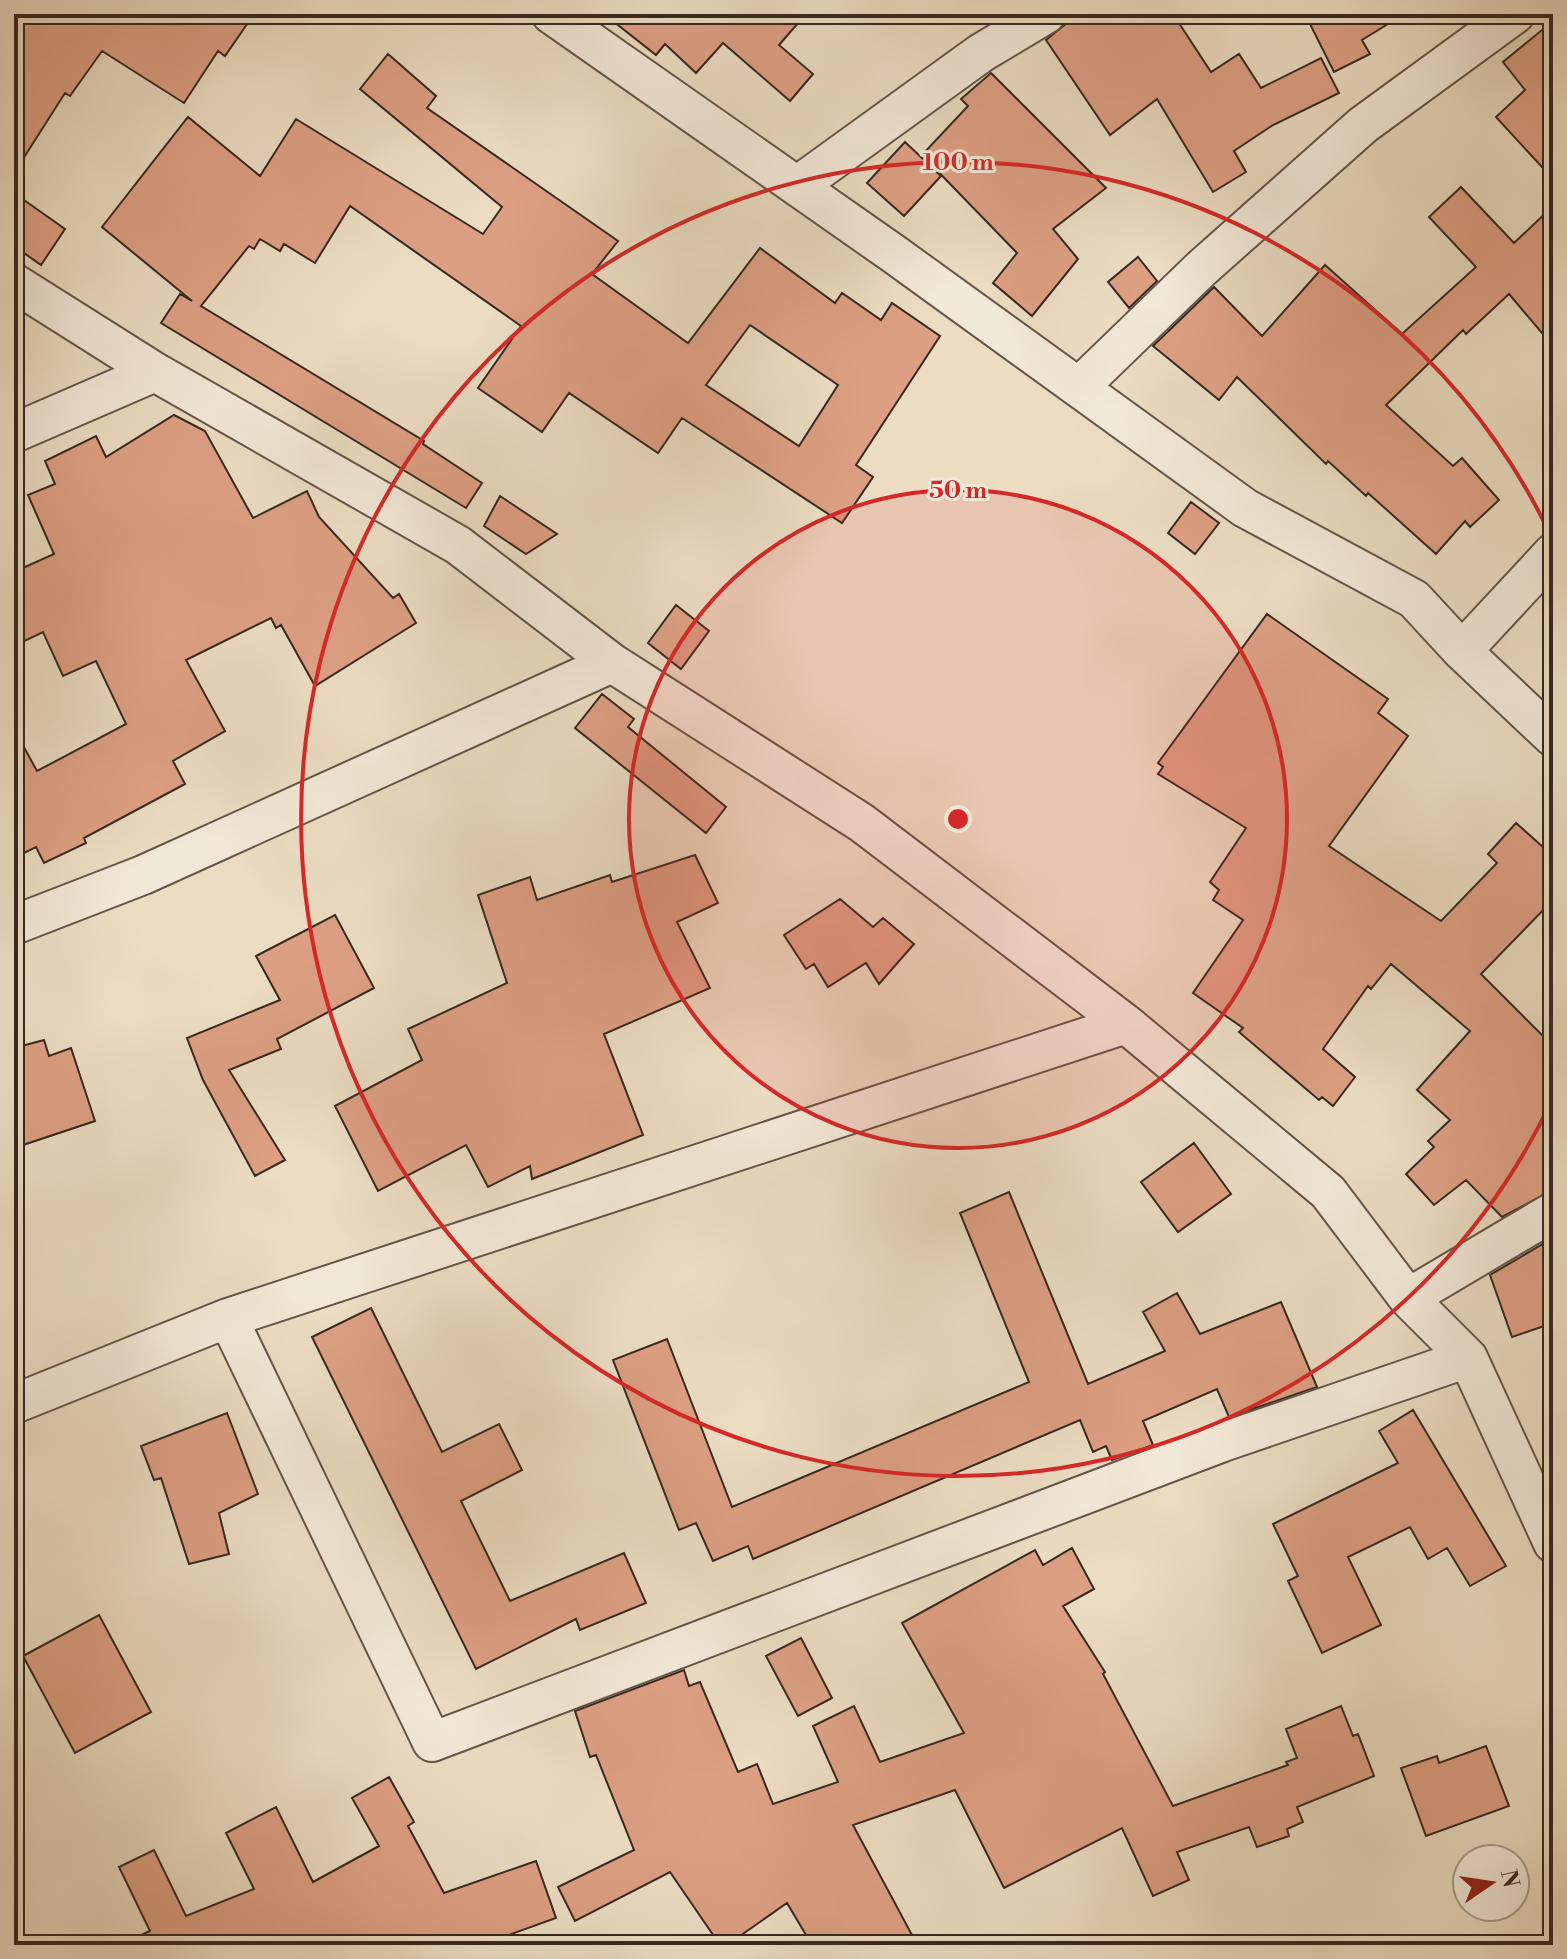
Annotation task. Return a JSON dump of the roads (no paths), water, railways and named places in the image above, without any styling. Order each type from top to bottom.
[{"type":"street","points":[[551,14],[797,186],[1245,508],[1414,599],[1462,651],[1553,737]]},
{"type":"street","points":[[797,186],[981,53],[1046,14]]},
{"type":"street","points":[[1079,387],[1202,268],[1363,125],[1515,14]]},
{"type":"street","points":[[14,283],[155,372],[458,545],[612,663],[862,823],[1126,1024],[1328,1192],[1408,1298],[1468,1358],[1553,1543]]},
{"type":"street","points":[[14,433],[155,372]]},
{"type":"street","points":[[1462,651],[1553,553]]},
{"type":"street","points":[[14,925],[143,875],[612,663]]},
{"type":"street","points":[[14,1404],[228,1318],[1126,1024]]},
{"type":"street","points":[[1408,1298],[1553,1212]]},
{"type":"street","points":[[228,1318],[432,1742],[1223,1442],[1468,1358]]}]
